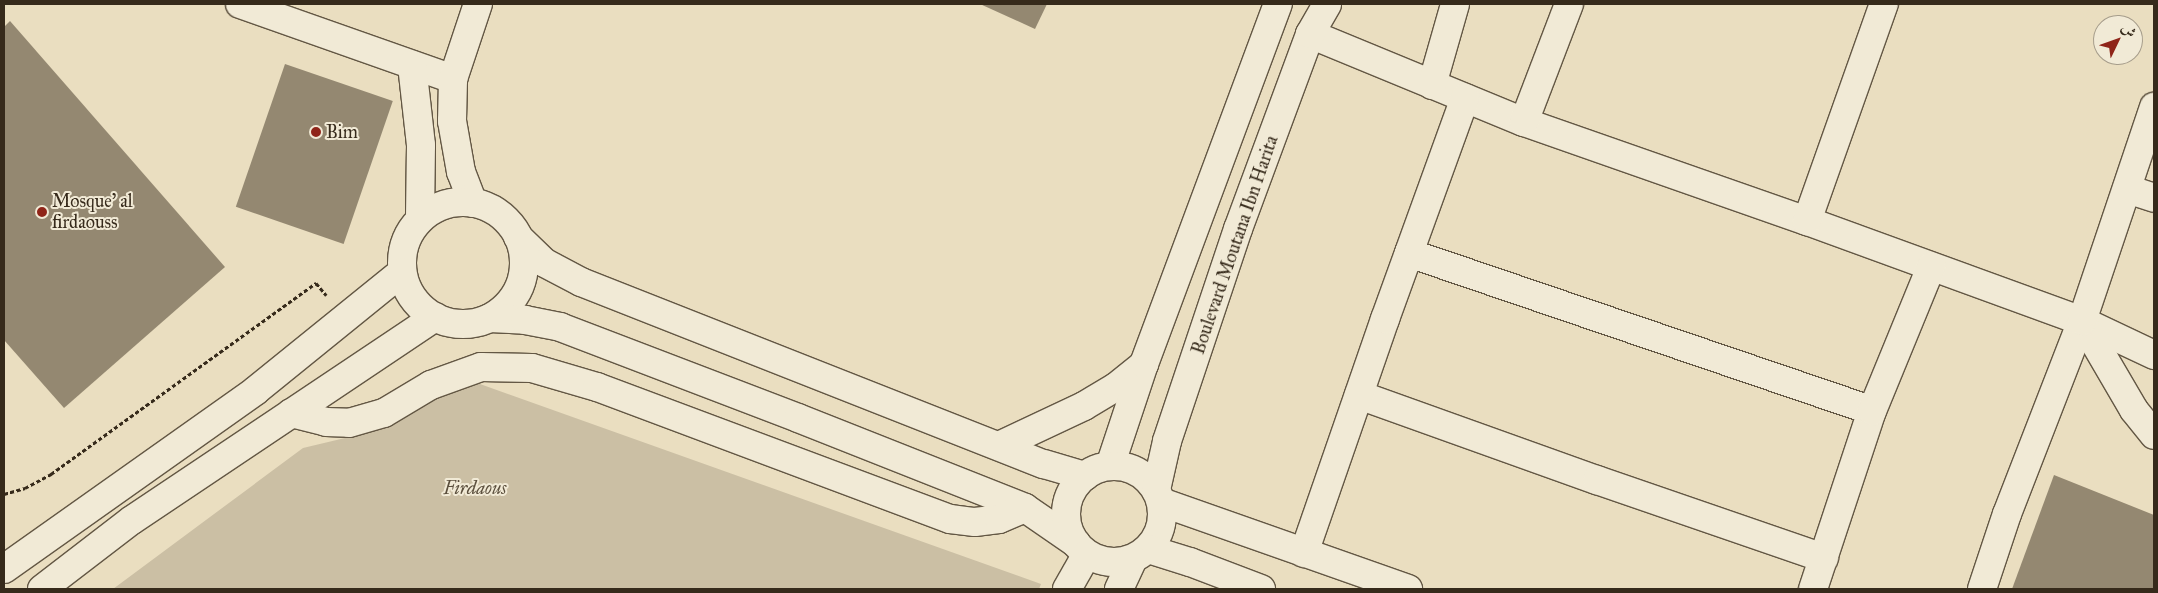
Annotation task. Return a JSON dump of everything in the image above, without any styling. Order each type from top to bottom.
[{"type":"street","points":[[240,4],[453,79]]},
{"type":"street","points":[[473,204],[461,172],[452,121],[453,79],[478,4]]},
{"type":"street","points":[[1110,466],[1144,364],[1278,4]]},
{"type":"street","name":"Boulevard Moutana Ibn Harita","points":[[1158,496],[1167,441],[1226,266],[1310,34],[1327,4]]},
{"type":"street","points":[[1432,85],[1456,4]]},
{"type":"street","points":[[1524,122],[1569,4]]},
{"type":"street","points":[[1807,221],[1884,4]]},
{"type":"street","points":[[1310,34],[1524,122],[1807,221],[2082,321],[2154,356]]},
{"type":"street","points":[[412,65],[421,145],[420,219]]},
{"type":"street","points":[[1304,554],[1465,98]]},
{"type":"street","points":[[1982,589],[2007,514],[2082,321],[2154,107]]},
{"type":"street","points":[[2127,189],[2154,198]]},
{"type":"street","points":[[518,237],[523,255],[523,274],[517,292],[506,307],[490,318],[472,324],[453,324],[435,317],[419,306],[408,290],[402,272],[402,253],[409,235],[420,219],[436,209],[454,203],[473,204],[491,210],[506,221],[518,237],[545,263],[581,282],[998,446],[1085,476]]},
{"type":"street","points":[[1409,253],[1872,411]]},
{"type":"street","points":[[1813,589],[1872,411],[1931,267]]},
{"type":"street","points":[[4,569],[255,391],[402,272]]},
{"type":"street","points":[[42,589],[132,520],[435,317]]},
{"type":"street","points":[[490,318],[525,320],[560,327],[1025,508],[1102,561],[1118,563],[1140,554],[1190,562],[1261,589]]},
{"type":"street","points":[[2082,321],[2134,410],[2154,435]]},
{"type":"street","points":[[998,446],[1084,406],[1116,386],[1144,364]]},
{"type":"street","points":[[291,413],[326,422],[349,423],[384,413],[431,384],[481,366],[532,368],[597,387],[950,519],[975,522],[999,519],[1025,508]]},
{"type":"street","points":[[1359,394],[1597,480],[1824,558]]},
{"type":"street","points":[[1081,548],[1068,528],[1066,512],[1075,486],[1085,476],[1110,466],[1124,467],[1136,472],[1158,496],[1304,554],[1408,589]]},
{"type":"street","points":[[1119,589],[1140,554],[1158,536],[1162,519],[1158,496]]},
{"type":"street","points":[[1067,589],[1081,548]]},
{"type":"path","points":[[4,494],[25,488],[51,474],[316,283],[345,320]]},
{"type":"green space","name":"Firdaous","points":[[466,379],[1041,584],[1039,589],[113,589],[303,448],[366,433]]},
{"type":"building","points":[[980,4],[1047,4],[1035,29]]},
{"type":"building","points":[[10,21],[225,267],[64,408],[4,340],[4,27]]},
{"type":"building","points":[[285,64],[393,101],[344,244],[236,207]]},
{"type":"building","points":[[2054,475],[2154,515],[2154,589],[2012,589]]},
{"type":"place","name":"Bim","points":[[316,132]]},
{"type":"place","name":"Mosque' al firdaouss","points":[[42,212]]}]
